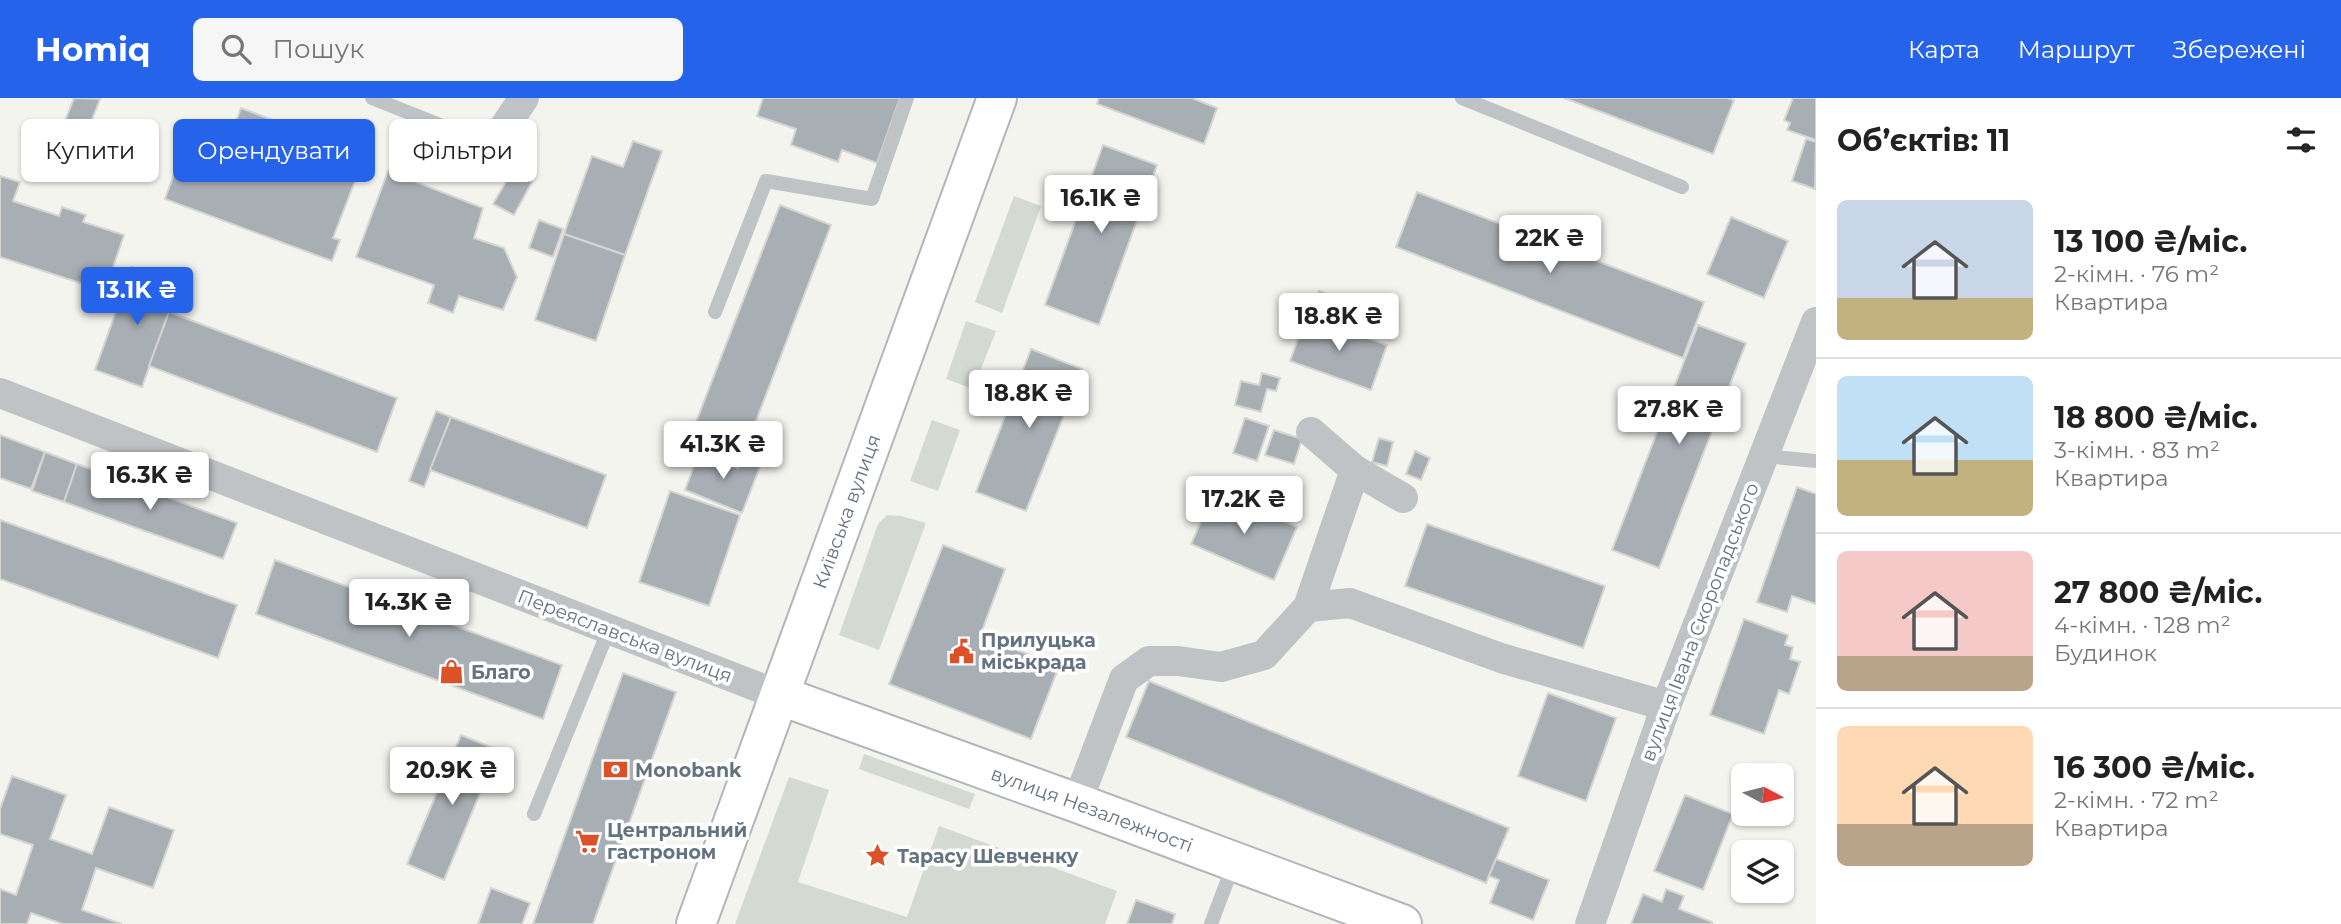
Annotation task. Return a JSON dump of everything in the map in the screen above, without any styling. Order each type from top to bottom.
[{"type":"main road","name":"Київська вулиця","points":[[696,924],[997,98]]},
{"type":"main road","name":"вулиця Незалежності","points":[[781,696],[1402,924]]},
{"type":"street","points":[[510,119],[524,98]]},
{"type":"street","name":"вулиця Івана Скоропадського","points":[[1590,924],[1666,706],[1816,322]]},
{"type":"street","name":"Переяславська вулиця","points":[[0,393],[781,696]]},
{"type":"street","points":[[1311,432],[1356,470],[1403,498]]},
{"type":"street","points":[[1077,803],[1124,679],[1149,661],[1178,661],[1221,667],[1264,655],[1308,607],[1356,470]]},
{"type":"street","points":[[1308,607],[1350,603],[1501,659],[1666,706]]},
{"type":"lane","points":[[372,98],[425,119]]},
{"type":"lane","points":[[715,312],[766,181],[872,199],[907,98]]},
{"type":"lane","points":[[1462,98],[1682,187]]},
{"type":"lane","points":[[1764,456],[1816,461]]},
{"type":"lane","points":[[534,814],[609,629]]},
{"type":"lane","points":[[1211,924],[1235,862]]},
{"type":"shaded area","points":[[1014,196],[1041,206],[1002,313],[975,302]]},
{"type":"shaded area","points":[[966,321],[996,331],[973,389],[946,379]]},
{"type":"shaded area","points":[[932,420],[960,430],[938,491],[910,481]]},
{"type":"shaded area","points":[[887,515],[926,523],[879,650],[839,635],[878,524]]},
{"type":"shaded area","points":[[864,754],[975,794],[969,809],[859,769]]},
{"type":"shaded area","points":[[789,777],[829,790],[798,882],[907,917],[939,826],[1117,891],[1105,924],[735,924]]},
{"type":"building","points":[[74,98],[100,99],[92,119],[66,119]]},
{"type":"building","points":[[763,98],[900,98],[877,163],[842,150],[838,162],[791,145],[796,129],[757,116]]},
{"type":"building","points":[[1099,98],[1192,98],[1217,108],[1204,144],[1097,104]]},
{"type":"building","points":[[1564,98],[1727,98],[1734,100],[1713,154]]},
{"type":"building","points":[[1793,98],[1816,98],[1816,140],[1787,130],[1790,123],[1784,120]]},
{"type":"building","points":[[241,108],[270,119],[237,119]]},
{"type":"building","points":[[1806,139],[1816,142],[1815,189],[1792,181]]},
{"type":"building","points":[[633,141],[662,151],[625,255],[564,234],[592,156],[623,167]]},
{"type":"building","points":[[1103,145],[1157,165],[1099,325],[1045,305]]},
{"type":"building","points":[[388,171],[389,182],[416,182],[483,208],[474,238],[504,248],[517,277],[503,310],[459,296],[453,313],[428,303],[434,285],[356,257]]},
{"type":"building","points":[[0,176],[20,182],[13,201],[59,216],[62,207],[86,215],[83,222],[124,235],[105,291],[0,257]]},
{"type":"building","points":[[173,177],[173,182],[355,182],[333,238],[340,240],[332,261],[165,199]]},
{"type":"building","points":[[506,182],[532,182],[514,215],[493,204]]},
{"type":"building","points":[[1417,192],[1704,302],[1683,358],[1396,247]]},
{"type":"building","points":[[780,205],[831,225],[738,468],[686,448]]},
{"type":"building","points":[[1731,217],[1788,241],[1764,298],[1707,274]]},
{"type":"building","points":[[539,220],[563,229],[553,257],[529,248]]},
{"type":"building","points":[[564,234],[625,255],[596,341],[535,320]]},
{"type":"building","points":[[132,267],[179,283],[142,387],[95,370]]},
{"type":"building","points":[[1319,291],[1343,301],[1334,323],[1310,313]]},
{"type":"building","points":[[169,312],[397,398],[377,452],[149,366]]},
{"type":"building","points":[[1306,317],[1387,345],[1371,390],[1290,361]]},
{"type":"building","points":[[1698,325],[1746,343],[1659,568],[1612,550]]},
{"type":"building","points":[[1031,349],[1082,369],[1026,511],[976,492]]},
{"type":"building","points":[[1262,373],[1280,378],[1276,391],[1267,389],[1261,412],[1235,405],[1241,381],[1259,385]]},
{"type":"building","points":[[436,411],[451,417],[424,487],[409,481]]},
{"type":"building","points":[[451,417],[606,475],[587,528],[430,470]]},
{"type":"building","points":[[1245,418],[1269,426],[1257,461],[1233,453]]},
{"type":"building","points":[[1274,430],[1302,439],[1294,464],[1265,455]]},
{"type":"building","points":[[0,435],[45,452],[31,489],[0,478]]},
{"type":"building","points":[[1379,438],[1393,442],[1387,466],[1372,462]]},
{"type":"building","points":[[1415,451],[1430,458],[1421,480],[1406,474]]},
{"type":"building","points":[[45,452],[77,464],[64,502],[32,491]]},
{"type":"building","points":[[699,453],[738,468],[742,456],[761,464],[742,513],[685,490]]},
{"type":"building","points":[[77,464],[237,523],[223,559],[64,502]]},
{"type":"building","points":[[1797,487],[1816,494],[1816,604],[1792,596],[1787,612],[1757,602]]},
{"type":"building","points":[[670,491],[740,515],[709,606],[639,582]]},
{"type":"building","points":[[1215,491],[1297,527],[1274,580],[1191,544]]},
{"type":"building","points":[[0,520],[237,605],[218,658],[0,579]]},
{"type":"building","points":[[1427,524],[1605,586],[1583,648],[1405,586]]},
{"type":"building","name":"Прилуцька міськрада","points":[[943,545],[1005,569],[980,636],[1059,666],[1031,739],[889,684]]},
{"type":"building","points":[[275,560],[562,665],[543,719],[256,614]]},
{"type":"building","points":[[1744,619],[1788,635],[1785,645],[1793,647],[1790,659],[1800,662],[1789,694],[1779,690],[1764,734],[1710,715]]},
{"type":"building","points":[[623,673],[676,692],[593,924],[533,924]]},
{"type":"building","points":[[1149,681],[1509,828],[1486,883],[1126,737]]},
{"type":"building","points":[[1548,693],[1616,718],[1586,801],[1518,776]]},
{"type":"building","points":[[461,735],[498,750],[444,880],[407,864]]},
{"type":"building","points":[[12,776],[66,795],[50,839],[92,854],[109,807],[174,830],[153,888],[96,868],[82,910],[122,924],[63,924],[31,913],[27,924],[0,924],[0,889],[16,895],[33,845],[0,834],[0,809]]},
{"type":"building","points":[[1685,795],[1731,813],[1703,890],[1654,871]]},
{"type":"building","points":[[1496,859],[1549,880],[1533,920],[1490,903],[1499,880],[1489,876]]},
{"type":"building","points":[[491,888],[530,903],[522,924],[478,924]]},
{"type":"building","points":[[1666,889],[1684,896],[1679,909],[1712,924],[1631,924],[1643,894],[1662,902]]},
{"type":"building","points":[[1136,900],[1175,914],[1172,924],[1127,924]]},
{"type":"place","name":"Прилуцька міськрада","points":[[961,651]]},
{"type":"place","name":"Благо","points":[[451,672]]},
{"type":"place","name":"Monobank","points":[[615,770]]},
{"type":"place","name":"Центральний гастроном","points":[[587,841]]},
{"type":"place","name":"Тарасу Шевченку","points":[[877,856]]}]
